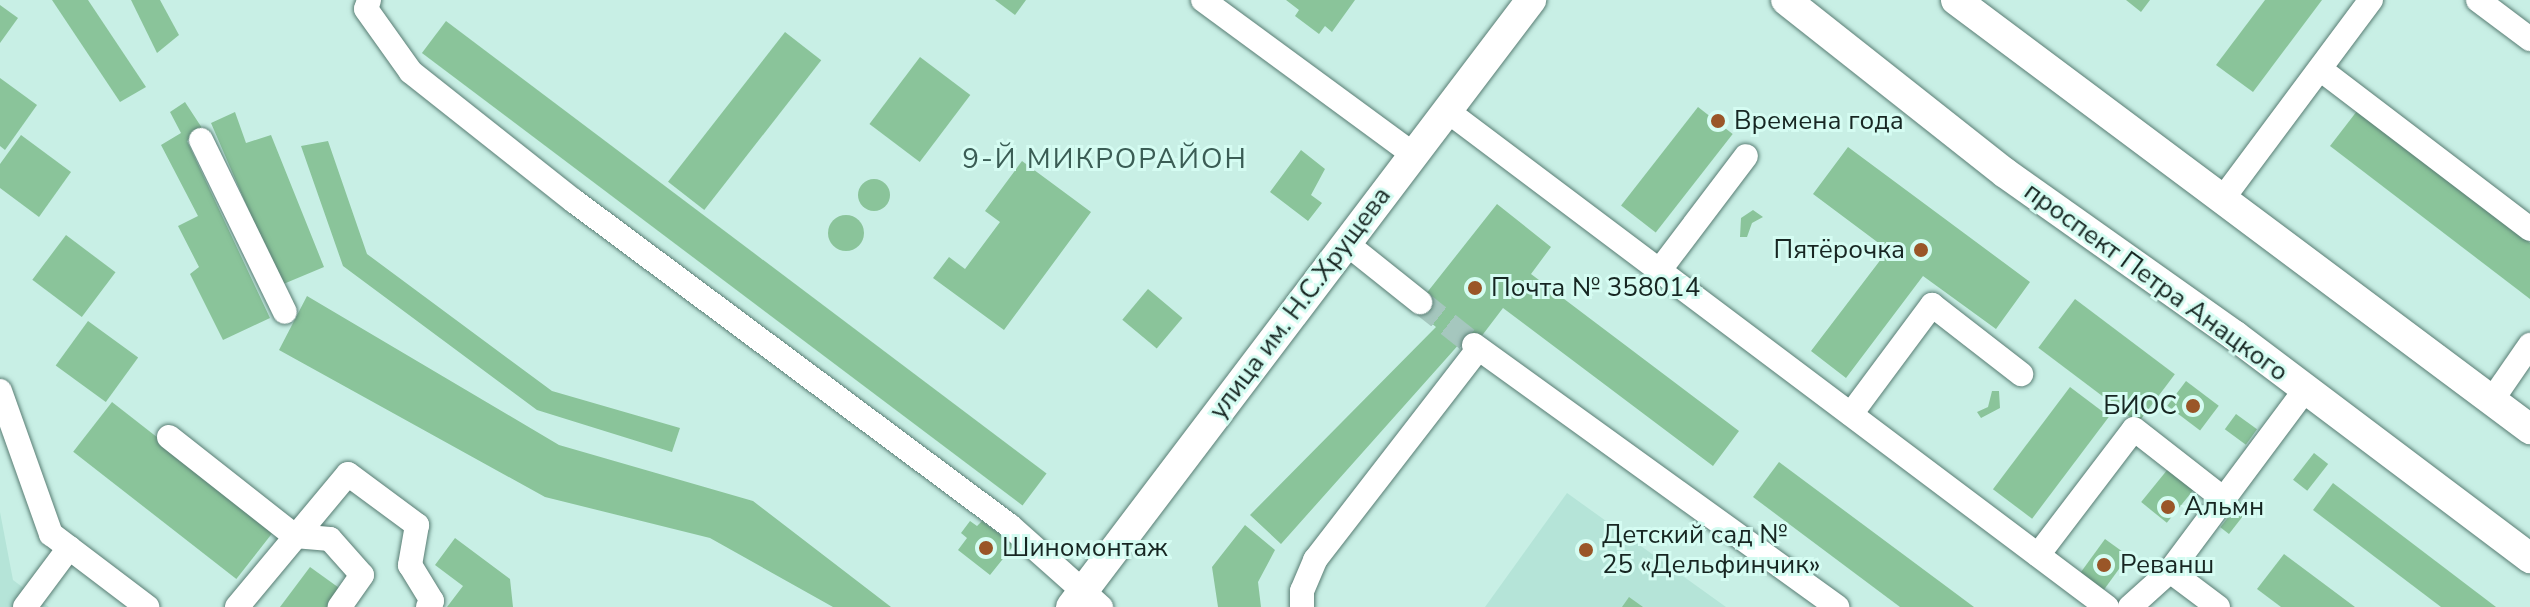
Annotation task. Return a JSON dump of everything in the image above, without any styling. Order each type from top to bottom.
[{"type":"main road","name":"улица им. Н.С.Хрущева","points":[[1085,602],[1346,243],[1531,0]]},
{"type":"main road","name":"проспект Петра Анацкого","points":[[1786,0],[2005,173],[2305,390],[2530,558]]},
{"type":"main road","points":[[1956,0],[2530,429]]},
{"type":"street","points":[[369,0],[366,9],[411,72],[574,201],[1010,526],[1085,602]]},
{"type":"street","points":[[1203,0],[1413,154]]},
{"type":"street","points":[[2221,201],[2371,0]]},
{"type":"street","points":[[2478,0],[2530,39]]},
{"type":"street","points":[[2320,69],[2530,229]]},
{"type":"street","points":[[1446,110],[2107,607]]},
{"type":"street","points":[[201,140],[285,312]]},
{"type":"street","points":[[1659,271],[1746,156]]},
{"type":"street","points":[[1346,243],[1420,302]]},
{"type":"street","points":[[1851,414],[1932,305],[2021,374]]},
{"type":"street","points":[[2492,400],[2530,345]]},
{"type":"street","points":[[1302,607],[1302,591],[1315,560],[1476,347],[1619,446],[1837,607]]},
{"type":"street","points":[[2130,607],[2170,571],[2305,390]]},
{"type":"street","points":[[0,391],[51,534],[147,607]]},
{"type":"street","points":[[2038,555],[2134,429],[2225,500]]},
{"type":"street","points":[[169,437],[295,536],[330,539],[362,575],[340,607]]},
{"type":"street","points":[[237,607],[348,474],[417,525],[410,565],[432,601],[428,607]]},
{"type":"street","points":[[25,607],[69,548]]},
{"type":"street","points":[[2170,571],[2218,607]]},
{"type":"shaded area","name":"Детский сад № 25 «Дельфинчик»","points":[[1567,493],[1726,607],[1485,607]]},
{"type":"shaded area","points":[[0,512],[13,580],[49,607],[0,607]]},
{"type":"building","points":[[52,0],[88,0],[146,87],[120,102]]},
{"type":"building","points":[[131,0],[160,0],[179,35],[157,53]]},
{"type":"building","points":[[995,0],[1026,0],[1015,15]]},
{"type":"building","points":[[1286,0],[1355,0],[1332,32],[1325,26],[1319,34],[1295,16],[1299,10]]},
{"type":"building","points":[[2126,0],[2150,0],[2141,12]]},
{"type":"building","points":[[2265,0],[2322,0],[2253,92],[2216,65]]},
{"type":"building","points":[[0,5],[18,18],[0,43]]},
{"type":"building","points":[[446,21],[1047,474],[1023,506],[422,53]]},
{"type":"building","points":[[785,32],[821,60],[704,210],[668,182]]},
{"type":"building","points":[[920,57],[970,95],[920,162],[869,124]]},
{"type":"building","points":[[0,78],[37,105],[5,150],[0,146]]},
{"type":"building","points":[[185,102],[202,128],[187,141],[270,318],[223,340],[190,274],[199,267],[178,226],[198,216],[161,145],[181,133],[170,112]]},
{"type":"building","points":[[1698,107],[1733,134],[1656,233],[1621,206]]},
{"type":"building","points":[[2357,111],[2530,243],[2530,299],[2330,146]]},
{"type":"building","points":[[235,112],[246,143],[271,135],[324,267],[281,285],[211,123]]},
{"type":"building","points":[[21,135],[71,172],[39,217],[0,188],[0,164]]},
{"type":"building","points":[[328,141],[367,254],[552,391],[680,428],[672,452],[537,410],[343,266],[301,146]]},
{"type":"building","points":[[1848,147],[2030,282],[1996,329],[1923,276],[1846,378],[1811,351],[1888,250],[1813,194]]},
{"type":"building","points":[[1301,150],[1325,169],[1311,195],[1322,203],[1308,221],[1270,192]]},
{"type":"building","points":[[1022,161],[1091,212],[1004,330],[933,278],[949,257],[965,269],[1000,222],[985,211]]},
{"type":"building","points":[[874,179],[885,184],[890,195],[885,206],[874,211],[863,206],[858,195],[863,184]]},
{"type":"building","points":[[1497,204],[1551,247],[1531,274],[1739,431],[1713,466],[1503,308],[1471,350],[1461,342],[1281,544],[1250,515],[1436,327],[1414,309]]},
{"type":"building","points":[[1753,210],[1763,217],[1752,223],[1747,237],[1740,237],[1741,218]]},
{"type":"building","points":[[846,215],[858,221],[864,233],[858,245],[846,251],[834,245],[828,233],[834,221]]},
{"type":"building","points":[[66,235],[116,272],[82,317],[32,280]]},
{"type":"building","points":[[1148,289],[1182,318],[1157,349],[1122,320]]},
{"type":"building","points":[[307,296],[559,445],[753,501],[891,607],[833,607],[710,538],[545,497],[279,350]]},
{"type":"building","points":[[2075,299],[2175,374],[2138,423],[2038,348]]},
{"type":"building","points":[[88,321],[138,357],[106,402],[56,365]]},
{"type":"building","name":"БИОС","points":[[2186,381],[2219,406],[2200,430],[2167,406]]},
{"type":"building","points":[[2070,387],[2109,416],[2032,519],[1993,489]]},
{"type":"building","points":[[1992,391],[1999,391],[2000,408],[1981,418],[1977,412],[1988,407]]},
{"type":"building","points":[[112,402],[275,529],[236,579],[73,452]]},
{"type":"building","points":[[2236,414],[2257,429],[2246,445],[2225,429]]},
{"type":"building","points":[[2314,453],[2328,464],[2307,491],[2293,480]]},
{"type":"building","points":[[1779,462],[1974,607],[1900,607],[1753,497]]},
{"type":"building","points":[[2172,464],[2198,485],[2167,523],[2141,502]]},
{"type":"building","points":[[2333,483],[2496,607],[2441,607],[2313,510]]},
{"type":"building","points":[[2240,502],[2249,509],[2229,534],[2220,527]]},
{"type":"building","name":"Шиномонтаж","points":[[970,521],[977,526],[982,521],[1014,545],[990,575],[958,550],[967,538],[961,533]]},
{"type":"building","points":[[1245,525],[1275,550],[1258,582],[1261,607],[1218,607],[1212,567]]},
{"type":"building","points":[[455,538],[510,579],[513,607],[447,607],[463,586],[435,565]]},
{"type":"building","name":"Реванш","points":[[2105,539],[2128,556],[2103,591],[2080,574]]},
{"type":"building","points":[[2284,554],[2355,607],[2281,607],[2257,589]]},
{"type":"building","points":[[310,567],[342,590],[330,607],[280,607]]},
{"type":"building","points":[[1629,597],[1643,607],[1622,607]]},
{"type":"tunnel","points":[[1420,302],[1474,345]]},
{"type":"place","name":"Времена года","points":[[1718,121]]},
{"type":"place","name":"Пятёрочка","points":[[1921,250]]},
{"type":"place","name":"Почта № 358014","points":[[1475,288]]},
{"type":"place","name":"БИОС","points":[[2193,406]]},
{"type":"place","name":"Альмн","points":[[2168,507]]},
{"type":"place","name":"Шиномонтаж","points":[[986,548]]},
{"type":"place","name":"Детский сад № 25 «Дельфинчик»","points":[[1586,550]]},
{"type":"place","name":"Реванш","points":[[2104,565]]},
{"type":"district","name":"9-Й МИКРОРАЙОН","points":[[1105,159]]}]
